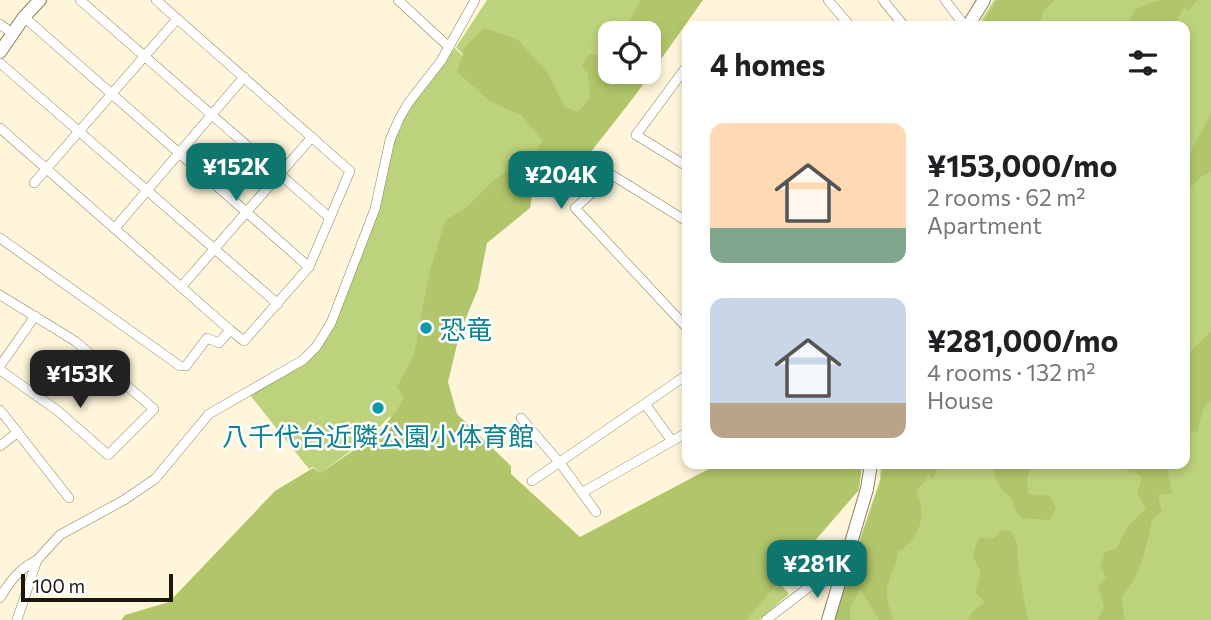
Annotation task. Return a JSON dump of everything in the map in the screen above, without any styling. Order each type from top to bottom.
[{"type":"street","points":[[0,52],[40,0]]},
{"type":"street","points":[[80,0],[330,218]]},
{"type":"street","points":[[0,128],[244,341],[309,267],[350,171],[156,0]]},
{"type":"street","points":[[398,0],[449,47]]},
{"type":"street","points":[[0,598],[8,584],[23,568],[37,560],[60,535],[155,480],[209,414],[303,360],[316,347],[331,323],[375,209],[390,140],[400,117],[449,47],[475,0]]},
{"type":"street","points":[[828,0],[846,21]]},
{"type":"street","points":[[883,0],[900,21]]},
{"type":"street","points":[[945,0],[963,21]]},
{"type":"street","points":[[970,21],[984,0]]},
{"type":"street","points":[[24,18],[309,267]]},
{"type":"street","points":[[34,183],[177,19]]},
{"type":"street","points":[[0,24],[12,33]]},
{"type":"street","points":[[0,63],[278,304]]},
{"type":"street","points":[[682,73],[636,135],[682,163]]},
{"type":"street","points":[[115,228],[244,77]]},
{"type":"street","points":[[181,286],[312,137]]},
{"type":"street","points":[[682,218],[612,175],[575,208],[682,319]]},
{"type":"street","points":[[0,238],[180,366],[186,366],[207,338],[219,343],[230,330]]},
{"type":"street","points":[[0,295],[35,316],[75,341],[154,409],[107,455],[58,411],[0,368],[35,316]]},
{"type":"street","points":[[532,481],[682,378]]},
{"type":"street","points":[[645,404],[672,441]]},
{"type":"street","points":[[0,410],[68,498]]},
{"type":"street","points":[[521,418],[560,463],[596,512]]},
{"type":"street","points":[[0,446],[18,432]]},
{"type":"street","points":[[583,492],[682,435]]},
{"type":"street","points":[[828,620],[849,556],[870,469]]},
{"type":"street","points":[[766,620],[849,556]]},
{"type":"street","points":[[17,620],[37,560]]},
{"type":"green space","points":[[487,0],[703,0],[694,10],[661,27],[661,21],[598,21],[598,84],[603,84],[567,137],[482,207],[406,421],[389,417],[370,437],[320,473],[313,467],[309,469],[250,395],[305,361],[324,343],[331,332],[378,213],[394,140],[402,119],[455,48],[481,76],[456,47]]},
{"type":"green space","points":[[641,0],[703,0],[688,21],[682,21],[682,30],[661,59],[661,21],[629,21]]},
{"type":"green space","points":[[994,0],[1211,0],[1211,620],[832,620],[880,480],[881,469],[1190,469],[1190,21],[981,21]]},
{"type":"green space","points":[[997,0],[1055,0],[1043,11],[1042,19],[1038,21],[984,21]]},
{"type":"green space","points":[[1160,0],[1197,0],[1189,10],[1184,7],[1177,21],[1130,21],[1135,9]]},
{"type":"green space","points":[[484,28],[517,39],[547,72],[565,107],[578,112],[590,98],[588,74],[582,66],[589,54],[598,55],[598,84],[643,84],[579,167],[560,180],[535,174],[530,208],[487,243],[478,289],[460,332],[448,382],[457,414],[511,466],[511,474],[580,537],[709,469],[861,469],[859,490],[746,620],[121,620],[125,615],[169,602],[275,491],[313,468],[320,473],[378,431],[397,409],[404,397],[397,387],[414,355],[429,274],[445,221],[468,206],[495,179],[533,154],[543,141],[521,115],[491,102],[457,72],[466,45]]},
{"type":"green space","points":[[1211,113],[1211,171],[1190,188],[1190,154]]},
{"type":"green space","points":[[1211,331],[1211,400],[1204,407],[1197,431],[1190,432],[1190,352]]},
{"type":"green space","points":[[882,469],[937,469],[933,480],[928,473],[924,483],[916,490],[921,508],[920,525],[912,540],[898,552],[889,581],[887,597],[893,620],[879,620],[861,590],[850,606],[850,620],[834,620],[881,480]]},
{"type":"green space","points":[[994,469],[1030,469],[1028,493],[1051,497],[1056,507],[1050,521],[1021,517],[1012,498],[998,483]]},
{"type":"green space","points":[[1170,469],[1168,472],[1172,493],[1158,495],[1162,512],[1152,520],[1138,571],[1121,597],[1125,620],[1098,620],[1104,606],[1098,586],[1106,577],[1100,567],[1105,552],[1117,548],[1128,526],[1146,508],[1137,493],[1142,478],[1137,473],[1127,471]]},
{"type":"green space","points":[[1010,530],[1017,543],[1028,620],[968,620],[974,610],[985,603],[975,592],[981,572],[973,556],[977,541],[982,537],[993,539],[1001,531]]},
{"type":"green space","points":[[777,580],[789,594],[759,620],[703,620]]},
{"type":"place","name":"恐竜","points":[[426,328]]},
{"type":"place","name":"八千代台近隣公園小体育館","points":[[378,408]]}]
